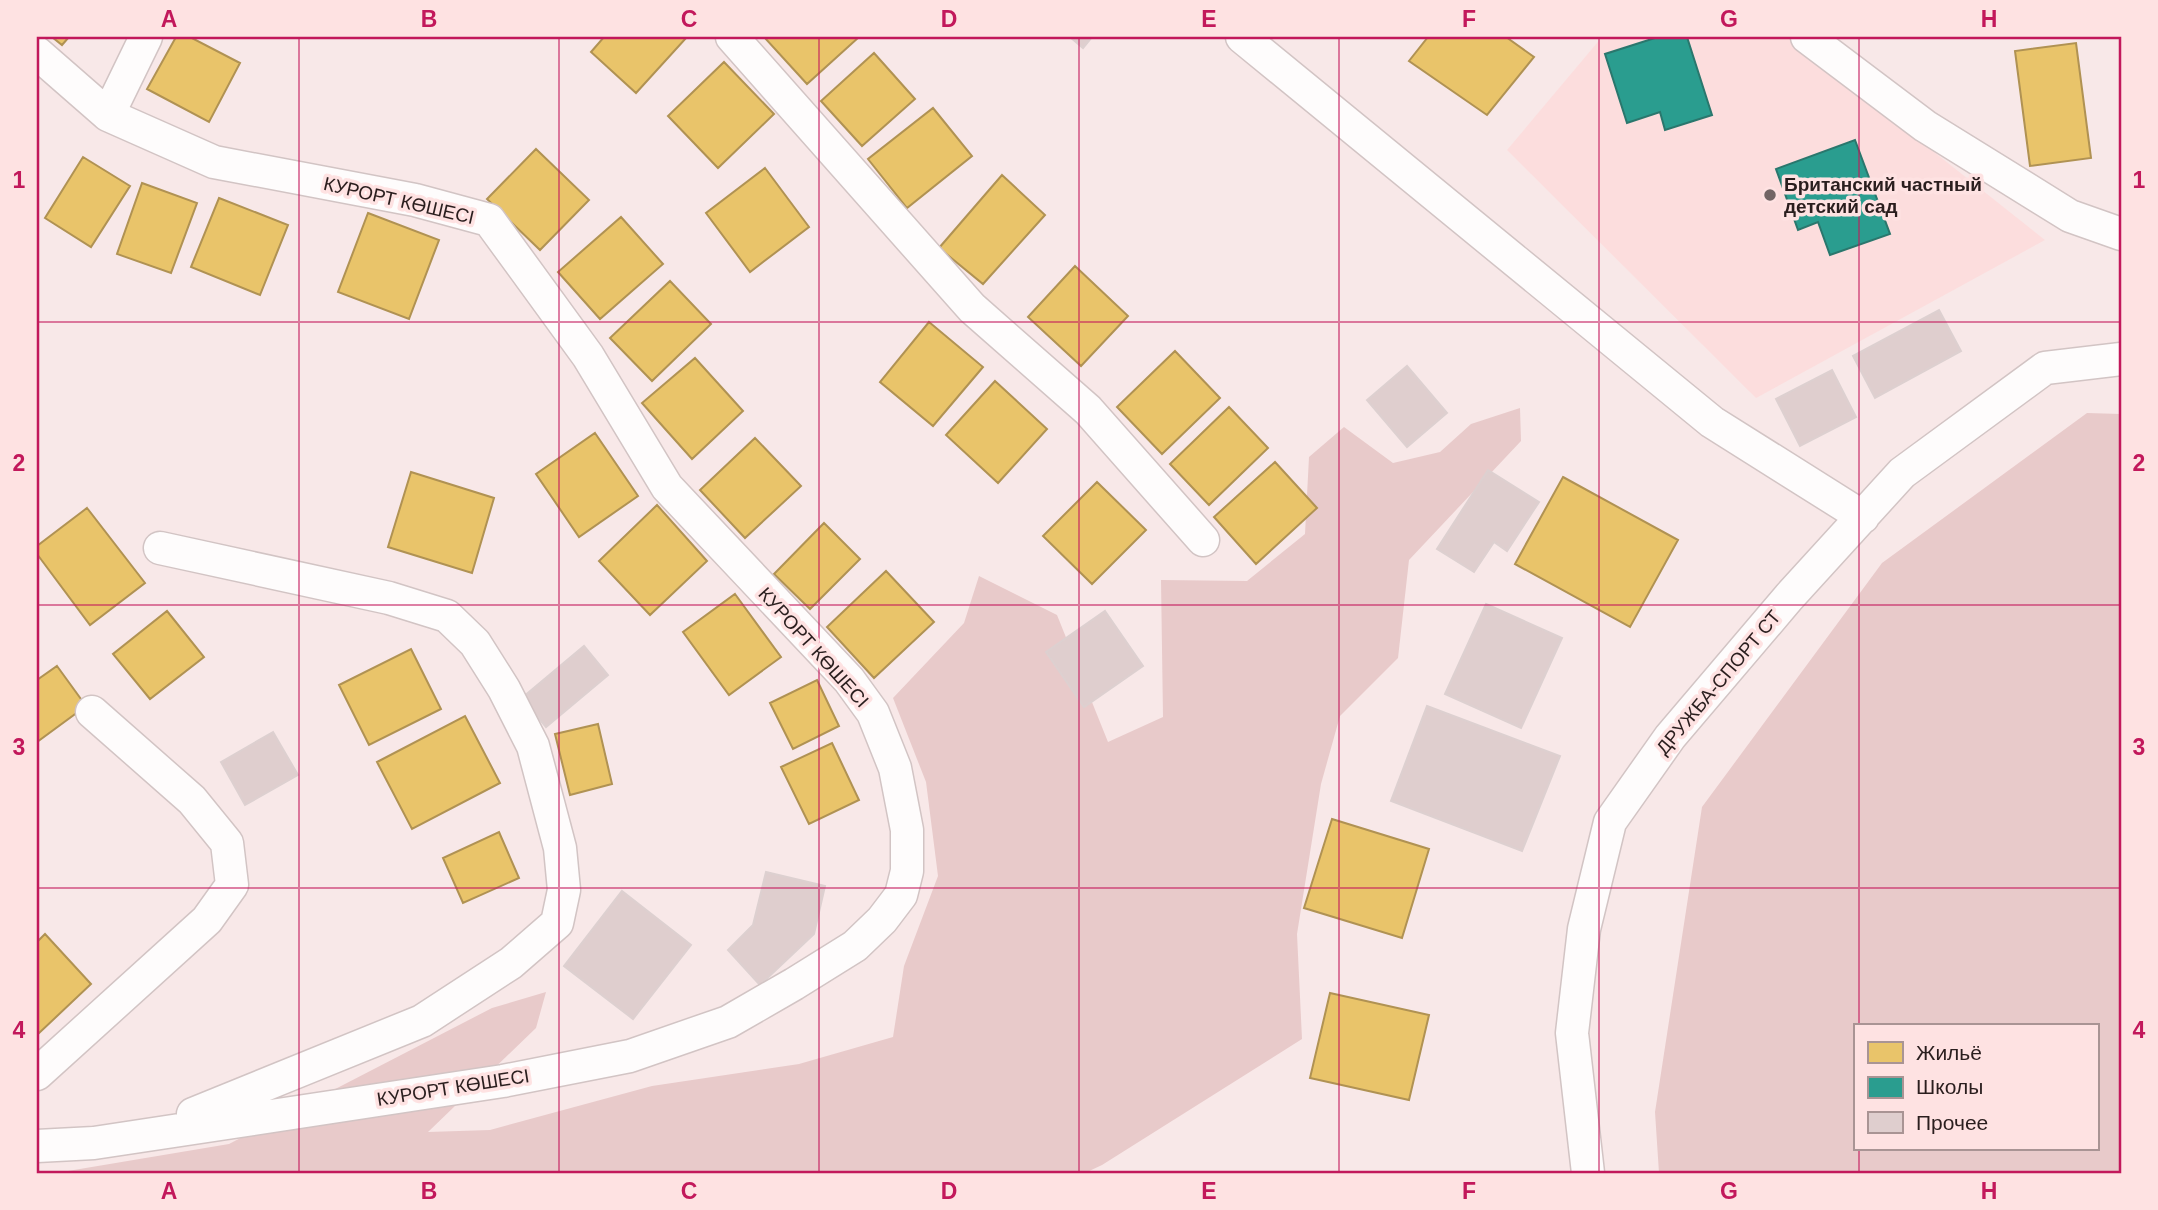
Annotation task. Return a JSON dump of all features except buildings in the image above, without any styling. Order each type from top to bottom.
[{"type":"street","points":[[108,115],[146,37]]},
{"type":"street","points":[[732,37],[972,308],[1088,410],[1203,540]]},
{"type":"street","points":[[1242,37],[1712,422],[1863,517]]},
{"type":"street","points":[[1807,37],[1925,127],[2070,216],[2121,234]]},
{"type":"street","name":"КУРОРТ КӨШЕСІ","points":[[37,53],[108,115],[214,162],[415,200],[489,220],[588,356],[667,487],[849,680],[873,713],[895,768],[906,830],[907,871],[901,895],[882,920],[855,946],[728,1022],[631,1055],[503,1081],[94,1143],[37,1146]]},
{"type":"street","name":"ДРУЖБА-СПОРТ СТ","points":[[1588,1173],[1572,1032],[1584,929],[1610,822],[1670,737],[1789,597],[1902,473],[2045,368],[2121,359]]},
{"type":"street","points":[[146,1133],[422,1021],[511,963],[557,923],[564,890],[560,848],[533,746],[504,689],[475,643],[447,616],[389,598],[160,548]]},
{"type":"street","points":[[37,1074],[207,920],[232,885],[227,843],[192,800],[92,712]]},
{"type":"shaded area","name":"Британский частный детский сад","points":[[1602,37],[1789,37],[2045,240],[1756,398],[1507,150]]},
{"type":"shaded area","points":[[1520,408],[1521,441],[1409,560],[1398,658],[1340,716],[1321,784],[1297,934],[1302,1039],[1102,1165],[1085,1173],[56,1173],[229,1144],[492,1008],[546,992],[536,1028],[428,1132],[490,1130],[652,1086],[799,1064],[893,1037],[904,966],[938,876],[926,782],[893,698],[964,623],[979,576],[1057,615],[1108,742],[1163,717],[1161,580],[1247,581],[1305,534],[1309,457],[1344,427],[1393,463],[1440,452],[1471,424]]},
{"type":"shaded area","points":[[2087,413],[2121,414],[2121,1173],[1659,1173],[1655,1112],[1702,807],[1882,563]]},
{"type":"place","name":"Британский частный детский сад","points":[[1770,195]]}]
